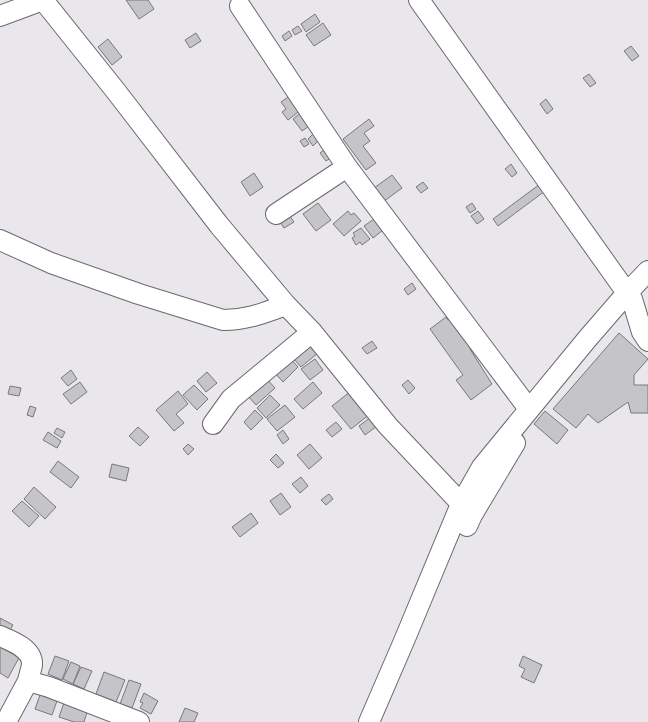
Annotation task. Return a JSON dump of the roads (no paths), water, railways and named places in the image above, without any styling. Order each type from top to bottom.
[{"type":"street","points":[[0,16],[43,0],[120,96],[219,225],[286,304],[312,332],[388,426],[466,509]]},
{"type":"street","points":[[419,0],[636,294],[642,332],[648,341]]},
{"type":"street","points":[[240,6],[347,168],[529,409]]},
{"type":"street","points":[[276,214],[347,168]]},
{"type":"street","points":[[0,240],[50,263],[139,294],[223,320],[234,320],[254,316],[286,304]]},
{"type":"street","points":[[369,722],[404,641],[466,509],[523,431],[636,294],[648,271]]},
{"type":"street","points":[[383,722],[482,467],[588,338],[636,294]]},
{"type":"street","points":[[213,424],[231,399],[312,332]]},
{"type":"street","points":[[0,636],[17,644],[29,653],[32,663],[28,681],[6,722]]},
{"type":"street","points":[[28,681],[139,722]]}]
